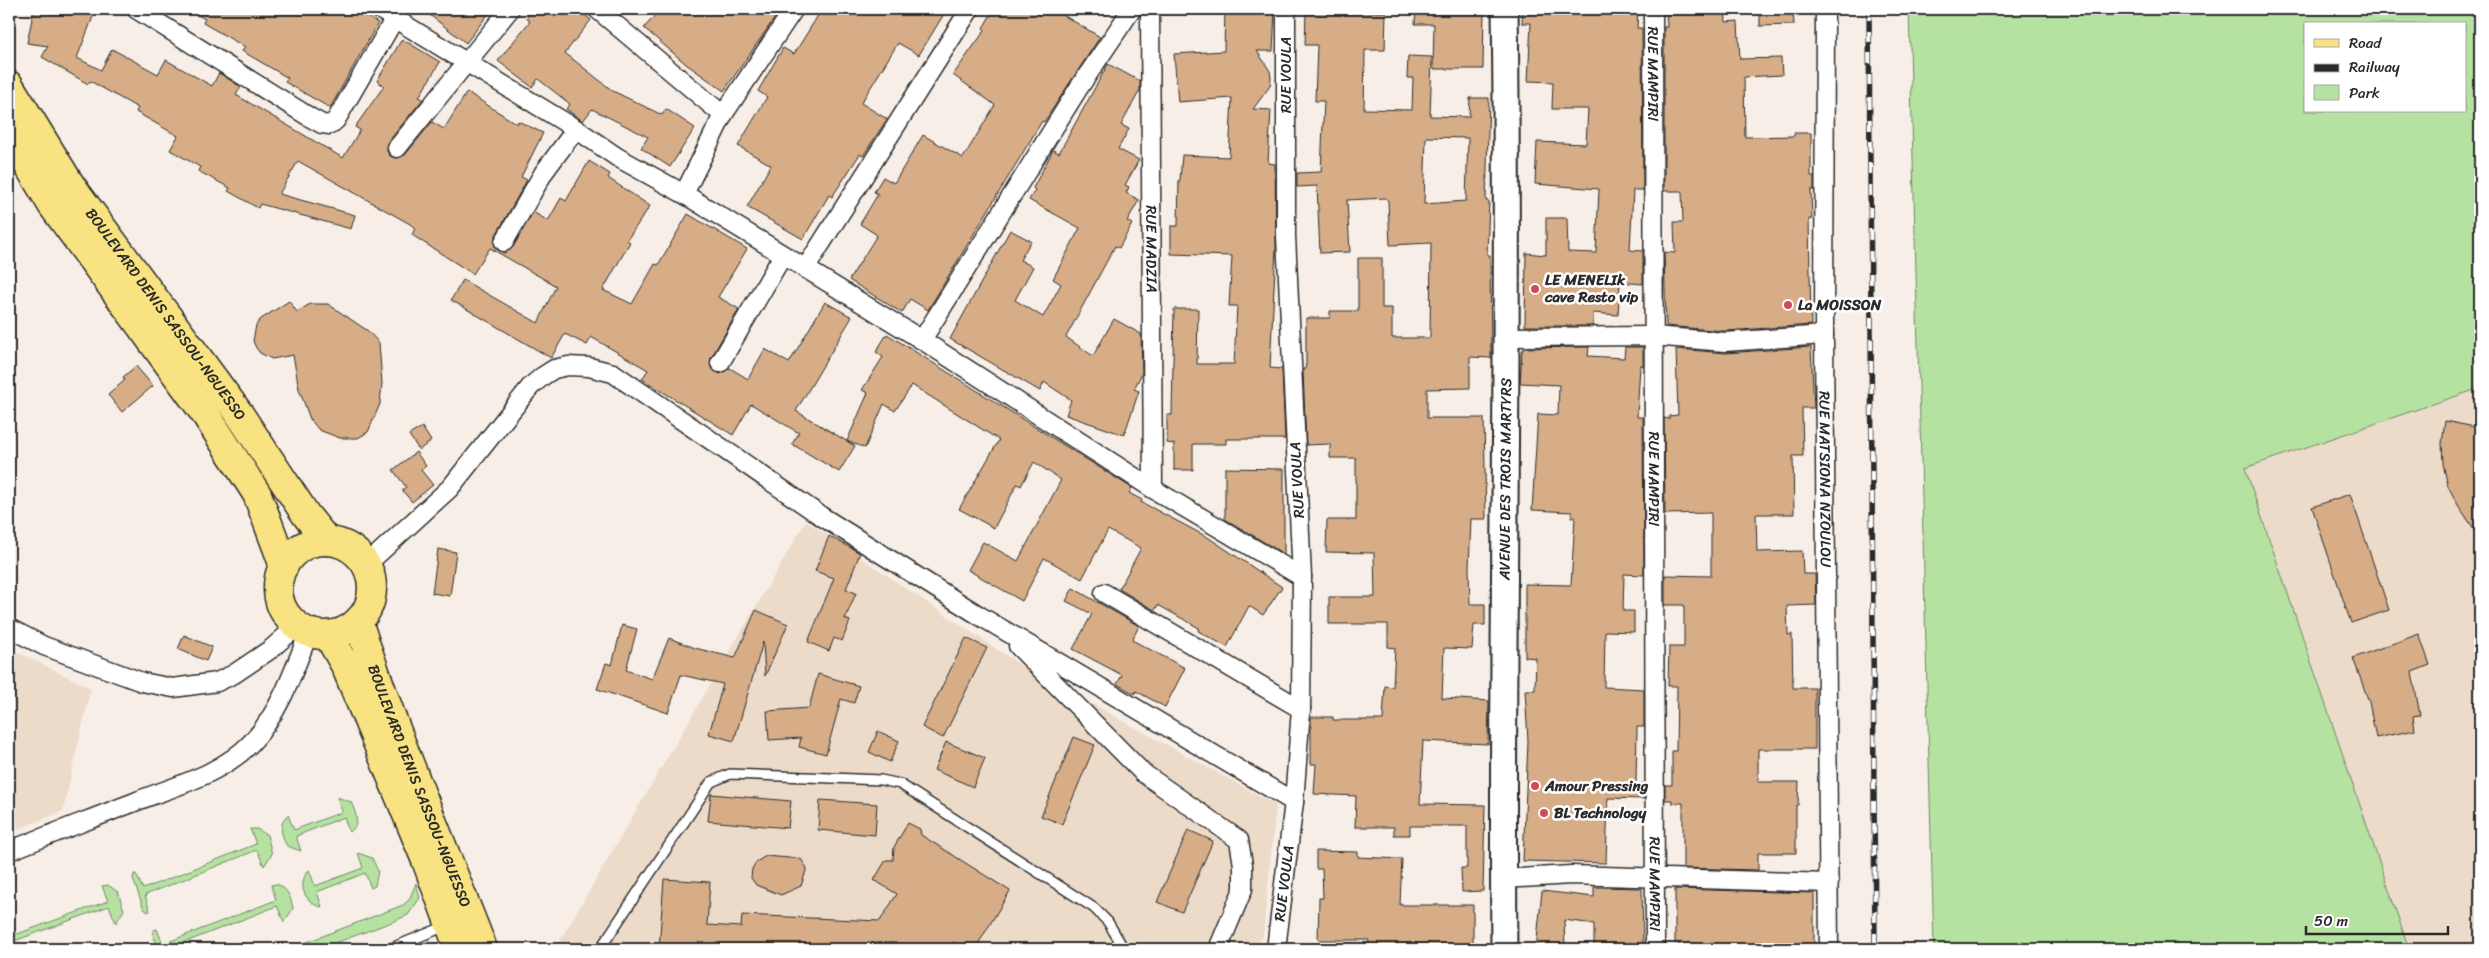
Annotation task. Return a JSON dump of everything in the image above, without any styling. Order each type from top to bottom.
[{"type":"main road","name":"AVENUE DES TROIS MARTYRS","points":[[1504,949],[1505,9]]},
{"type":"main road","name":"BOULEVARD DENIS SASSOU-NGUESSO","points":[[9,85],[70,184],[238,412],[306,515],[327,541]]},
{"type":"main road","name":"BOULEVARD DENIS SASSOU-NGUESSO","points":[[9,133],[52,205],[206,415],[257,494],[284,566]]},
{"type":"main road","points":[[327,541],[349,548],[366,565],[371,576],[371,600],[358,622],[345,631],[311,631],[285,612],[279,594],[279,584],[284,566],[302,547],[327,541]]},
{"type":"main road","name":"BOULEVARD DENIS SASSOU-NGUESSO","points":[[358,622],[376,680],[438,830],[483,949]]},
{"type":"main road","name":"BOULEVARD DENIS SASSOU-NGUESSO","points":[[311,631],[352,683],[427,863],[454,937]]},
{"type":"street","points":[[136,9],[310,118],[322,124],[330,125],[340,114],[395,18]]},
{"type":"street","points":[[379,9],[576,129],[617,157],[684,194],[922,340],[1153,489],[1302,577]]},
{"type":"street","points":[[397,148],[510,9]]},
{"type":"street","points":[[597,9],[724,115]]},
{"type":"street","points":[[684,194],[724,115],[794,9]]},
{"type":"street","points":[[806,269],[970,9]]},
{"type":"street","points":[[922,340],[1078,89],[1132,9]]},
{"type":"street","name":"RUE MADZIA","points":[[1150,9],[1153,489]]},
{"type":"street","name":"RUE VOULA","points":[[1276,949],[1294,802],[1301,709],[1302,577],[1286,236],[1286,9]]},
{"type":"street","name":"RUE MAMPIRI","points":[[1654,9],[1655,949]]},
{"type":"street","name":"RUE MATSIONA NZOULOU","points":[[1825,9],[1824,335],[1829,949]]},
{"type":"street","points":[[504,242],[544,172],[576,129]]},
{"type":"street","points":[[720,363],[783,255]]},
{"type":"street","points":[[1506,337],[1653,336],[1725,342],[1824,335]]},
{"type":"street","points":[[366,565],[450,488],[531,386],[554,369],[568,366],[589,367],[613,373],[821,516],[1001,629],[1294,802]]},
{"type":"street","points":[[1104,593],[1301,709]]},
{"type":"street","points":[[9,628],[44,646],[142,682],[173,688],[216,682],[234,674],[271,649],[311,631]]},
{"type":"street","points":[[1001,629],[1143,773],[1239,840],[1243,865],[1243,889],[1218,949]]},
{"type":"street","points":[[9,851],[197,778],[229,763],[252,743],[284,693],[311,631]]},
{"type":"street","points":[[1503,878],[1571,875],[1829,883]]},
{"type":"lane","points":[[600,949],[711,782],[730,774],[881,780],[900,784],[1094,908],[1108,922],[1124,949]]},
{"type":"lane","points":[[389,949],[454,937]]},
{"type":"shaded area","points":[[2480,388],[2480,949],[2409,949],[2245,468]]},
{"type":"shaded area","points":[[806,521],[1013,660],[1276,805],[1263,936],[1255,949],[555,949]]},
{"type":"shaded area","points":[[9,648],[91,688],[63,811],[9,833]]},
{"type":"green space","points":[[1909,9],[2480,9],[2480,388],[2245,468],[2409,949],[1934,949]]},
{"type":"green space","points":[[337,797],[351,802],[356,818],[353,829],[349,832],[344,817],[296,836],[301,851],[287,846],[283,838],[282,826],[288,815],[294,830],[342,812]]},
{"type":"green space","points":[[250,829],[257,829],[267,835],[272,854],[264,866],[257,850],[145,895],[150,911],[148,912],[144,909],[133,879],[134,874],[136,874],[143,889],[256,844]]},
{"type":"green space","points":[[358,853],[372,858],[378,871],[375,886],[371,888],[365,873],[317,892],[322,907],[307,898],[304,893],[303,881],[309,870],[315,886],[363,868]]},
{"type":"green space","points":[[416,883],[420,898],[408,915],[319,949],[289,949],[403,905],[409,900]]},
{"type":"green space","points":[[277,884],[284,888],[288,894],[293,909],[284,922],[277,906],[168,949],[159,949],[153,935],[154,930],[157,929],[163,944],[276,900],[271,885]]},
{"type":"green space","points":[[108,885],[118,892],[124,910],[116,923],[109,906],[9,943],[9,937],[108,901],[102,886]]},
{"type":"building","points":[[34,9],[96,9],[77,58],[101,70],[112,49],[158,74],[166,60],[212,86],[219,73],[241,87],[236,95],[343,158],[360,130],[355,127],[384,86],[377,81],[402,39],[440,62],[419,97],[423,99],[388,142],[387,151],[390,156],[396,158],[405,155],[432,122],[444,129],[467,92],[517,124],[518,121],[543,133],[521,177],[527,180],[495,237],[495,248],[504,253],[513,247],[533,212],[548,221],[561,198],[566,201],[589,161],[610,174],[608,178],[650,206],[627,240],[630,242],[603,290],[632,304],[655,264],[658,265],[688,214],[747,249],[718,297],[739,309],[711,358],[711,368],[720,374],[730,368],[748,379],[765,349],[789,363],[825,302],[852,317],[796,411],[855,446],[839,472],[792,444],[799,433],[751,404],[733,435],[642,379],[648,370],[591,337],[587,345],[565,334],[551,358],[451,300],[463,280],[538,323],[556,286],[490,248],[473,274],[412,235],[415,228],[410,224],[298,161],[279,194],[355,215],[351,229],[260,204],[258,208],[228,191],[230,188],[198,171],[200,167],[170,150],[178,136],[136,112],[138,108],[90,81],[88,84],[42,57],[48,46],[27,43]]},
{"type":"building","points":[[186,9],[354,9],[378,23],[330,108],[285,82],[288,78],[242,51],[245,47],[203,23],[205,19]]},
{"type":"building","points":[[422,9],[492,9],[466,43]]},
{"type":"building","points":[[534,9],[577,9],[591,20],[565,53],[613,91],[662,115],[666,109],[695,128],[670,167],[641,148],[648,137],[592,109],[583,121],[566,109],[570,104],[538,79],[532,87],[498,61],[530,21],[526,18]]},
{"type":"building","points":[[661,9],[781,9],[724,91],[686,64],[644,28]]},
{"type":"building","points":[[822,9],[947,9],[919,55],[898,43],[861,103],[887,119],[863,156],[860,154],[832,197],[829,195],[803,239],[747,207],[771,165],[738,146],[767,97],[758,91],[783,48],[794,54]]},
{"type":"building","points":[[994,9],[1053,9],[1100,37],[1044,122],[1042,121],[928,310],[910,299],[902,313],[849,280],[877,235],[860,224],[878,194],[874,192],[883,177],[894,183],[923,135],[963,158],[995,105],[953,75],[985,30],[983,28]]},
{"type":"building","points":[[1225,9],[1275,9],[1273,51],[1257,51],[1270,71],[1270,86],[1253,109],[1271,110],[1268,163],[1275,164],[1276,247],[1270,368],[1282,369],[1285,439],[1226,439],[1226,444],[1193,444],[1193,470],[1174,470],[1174,444],[1167,443],[1167,415],[1172,415],[1174,309],[1198,309],[1197,364],[1234,364],[1237,306],[1229,306],[1232,256],[1171,254],[1171,226],[1178,226],[1179,180],[1182,155],[1229,157],[1232,98],[1178,102],[1174,54],[1224,51]]},
{"type":"building","points":[[1306,9],[1352,9],[1352,12],[1386,12],[1385,50],[1365,50],[1364,109],[1412,110],[1413,78],[1407,78],[1408,56],[1432,57],[1430,116],[1469,117],[1470,98],[1489,98],[1486,201],[1489,201],[1487,255],[1490,255],[1491,358],[1470,357],[1470,388],[1427,389],[1427,418],[1484,418],[1486,519],[1471,519],[1469,568],[1470,604],[1485,604],[1485,625],[1474,625],[1472,649],[1444,648],[1442,698],[1489,701],[1488,744],[1423,741],[1420,804],[1485,805],[1483,891],[1462,892],[1461,868],[1467,868],[1467,826],[1410,826],[1410,835],[1394,835],[1394,827],[1355,827],[1356,796],[1314,794],[1316,764],[1311,764],[1311,717],[1333,717],[1333,720],[1383,720],[1385,686],[1393,687],[1395,648],[1388,647],[1388,624],[1329,624],[1329,597],[1375,597],[1374,553],[1326,552],[1327,520],[1356,520],[1356,458],[1330,458],[1330,444],[1306,445],[1303,369],[1305,369],[1306,364],[1306,318],[1330,318],[1330,311],[1358,311],[1358,258],[1382,258],[1382,308],[1392,308],[1392,338],[1430,338],[1431,243],[1390,245],[1388,201],[1386,198],[1347,200],[1350,252],[1320,253],[1317,186],[1297,187],[1297,173],[1321,172],[1324,101],[1315,101],[1317,45],[1305,45]],"holes":[[[1426,137],[1468,138],[1466,201],[1424,204]]]},
{"type":"building","points":[[1416,9],[1484,9],[1483,69],[1433,69],[1434,24],[1415,24]]},
{"type":"building","points":[[1523,9],[1638,9],[1637,28],[1642,28],[1643,190],[1633,190],[1630,250],[1643,251],[1643,284],[1620,282],[1618,315],[1593,313],[1593,326],[1525,326],[1526,253],[1546,255],[1546,218],[1567,218],[1568,252],[1596,253],[1599,189],[1535,184],[1537,142],[1586,144],[1588,109],[1552,109],[1553,82],[1528,81],[1531,23],[1522,23]]},
{"type":"building","points":[[1666,9],[1725,9],[1726,22],[1738,21],[1740,59],[1781,58],[1782,75],[1744,77],[1745,137],[1794,136],[1794,133],[1811,133],[1811,176],[1814,176],[1814,190],[1811,190],[1812,219],[1809,219],[1811,325],[1725,331],[1666,326],[1664,252],[1675,253],[1674,222],[1683,222],[1682,191],[1664,191],[1664,27],[1667,27]]},
{"type":"building","points":[[1760,9],[1793,9],[1794,25],[1760,26]]},
{"type":"building","points":[[1108,64],[1140,81],[1140,90],[1121,125],[1129,129],[1118,149],[1139,160],[1125,185],[1129,187],[1126,193],[1139,200],[1127,221],[1132,224],[1119,248],[1115,246],[1066,337],[1093,356],[1114,319],[1141,334],[1142,373],[1134,389],[1139,391],[1124,435],[1066,415],[1071,400],[1044,382],[1040,391],[950,339],[1010,230],[1031,241],[1020,260],[1033,267],[1015,300],[1043,317],[1061,284],[1053,279],[1080,228],[1029,200],[1035,190],[1033,188],[1053,150],[1059,153]]},
{"type":"building","points":[[289,301],[297,312],[310,304],[328,304],[368,331],[379,343],[382,383],[380,404],[368,432],[358,438],[340,438],[319,430],[310,419],[299,389],[293,355],[272,359],[260,353],[256,348],[253,341],[256,325],[261,319]]},
{"type":"building","points":[[887,334],[1132,488],[1129,493],[1142,500],[1141,502],[1209,538],[1282,587],[1263,615],[1249,606],[1227,647],[1198,631],[1199,628],[1158,605],[1155,610],[1149,607],[1119,589],[1141,548],[1108,530],[1082,579],[1044,558],[1022,601],[968,570],[983,542],[1018,561],[1061,480],[1034,462],[1021,486],[1017,484],[994,528],[959,509],[999,440],[912,385],[895,411],[884,404],[865,448],[847,441],[868,393],[862,390],[883,357],[876,352]]},
{"type":"building","points":[[1589,347],[1588,356],[1624,358],[1625,347],[1643,347],[1643,366],[1640,365],[1637,417],[1643,417],[1644,575],[1624,574],[1623,611],[1634,611],[1634,632],[1605,631],[1604,687],[1644,689],[1644,727],[1637,727],[1636,784],[1644,784],[1644,799],[1608,798],[1606,863],[1523,861],[1528,741],[1525,690],[1535,690],[1536,658],[1525,657],[1525,584],[1571,585],[1575,517],[1572,517],[1572,512],[1532,510],[1538,414],[1558,415],[1559,385],[1520,383],[1522,351],[1524,348]]},
{"type":"building","points":[[1811,347],[1814,408],[1802,408],[1803,456],[1793,456],[1794,514],[1756,514],[1757,552],[1802,551],[1803,574],[1815,574],[1816,605],[1787,606],[1788,635],[1792,634],[1793,688],[1815,688],[1815,749],[1758,749],[1758,782],[1799,782],[1798,805],[1796,805],[1796,853],[1758,853],[1758,870],[1683,868],[1683,803],[1672,803],[1672,800],[1665,800],[1665,785],[1672,785],[1672,751],[1676,751],[1677,686],[1668,686],[1669,647],[1684,647],[1684,605],[1665,605],[1665,575],[1711,576],[1711,513],[1665,514],[1664,418],[1669,419],[1669,416],[1678,415],[1676,349],[1726,353]]},
{"type":"building","points":[[136,366],[153,386],[122,412],[108,395],[125,380],[123,377]]},
{"type":"building","points":[[2445,421],[2480,428],[2480,538],[2448,486],[2443,464],[2442,443]]},
{"type":"building","points":[[422,427],[431,441],[419,450],[409,435]]},
{"type":"building","points":[[416,452],[426,466],[421,470],[433,485],[412,502],[402,490],[406,487],[393,470]]},
{"type":"building","points":[[1225,468],[1284,469],[1284,554],[1225,519]]},
{"type":"building","points":[[2350,494],[2389,610],[2351,623],[2312,507]]},
{"type":"building","points":[[829,536],[860,553],[846,589],[856,593],[845,619],[850,621],[842,641],[834,638],[829,651],[808,642],[834,578],[815,571]]},
{"type":"building","points":[[438,549],[456,552],[450,596],[432,593]]},
{"type":"building","points":[[1073,588],[1139,626],[1132,640],[1185,668],[1165,707],[1136,691],[1135,694],[1117,684],[1122,675],[1073,649],[1092,614],[1066,601]]},
{"type":"building","points":[[756,610],[788,624],[765,676],[763,642],[734,741],[709,734],[723,684],[681,675],[668,713],[597,689],[606,663],[612,665],[622,625],[637,629],[626,670],[652,679],[669,638],[695,648],[735,658]]},
{"type":"building","points":[[2419,634],[2430,665],[2412,672],[2420,715],[2413,716],[2415,730],[2376,738],[2369,702],[2353,658]]},
{"type":"building","points":[[184,635],[212,647],[206,661],[178,649]]},
{"type":"building","points":[[966,638],[987,648],[943,738],[922,727]]},
{"type":"building","points":[[818,674],[859,686],[854,703],[841,699],[826,754],[799,747],[801,738],[769,740],[767,711],[809,708]]},
{"type":"building","points":[[878,731],[899,741],[890,762],[869,752]]},
{"type":"building","points":[[1074,737],[1095,745],[1062,824],[1041,816]]},
{"type":"building","points":[[946,742],[985,758],[973,787],[934,770]]},
{"type":"building","points":[[711,794],[791,801],[788,828],[708,821]]},
{"type":"building","points":[[820,800],[877,804],[875,835],[818,830]]},
{"type":"building","points":[[908,823],[920,829],[921,835],[1010,891],[975,949],[965,949],[954,942],[949,949],[739,949],[706,946],[706,949],[659,949],[664,879],[710,882],[707,925],[741,927],[742,915],[880,921],[897,894],[874,880],[886,860],[893,860],[894,847]]},
{"type":"building","points":[[1188,830],[1213,841],[1182,912],[1157,902]]},
{"type":"building","points":[[1316,851],[1358,852],[1358,857],[1402,859],[1400,905],[1473,905],[1473,949],[1368,948],[1369,940],[1318,940],[1319,898],[1323,898],[1322,869],[1316,869]]},
{"type":"building","points":[[766,856],[801,859],[807,868],[801,886],[781,895],[756,885],[751,878],[752,869],[756,862]]},
{"type":"building","points":[[1594,887],[1642,888],[1643,946],[1594,947],[1594,924],[1564,920],[1565,949],[1536,949],[1542,891],[1594,897]]},
{"type":"building","points":[[1675,889],[1814,893],[1814,944],[1727,946],[1727,949],[1679,949],[1679,943],[1675,943]]},
{"type":"railway","points":[[1869,9],[1875,949]]},
{"type":"place","name":"LE MENELIk cave Resto vip","points":[[1535,289]]},
{"type":"place","name":"La MOISSON","points":[[1788,305]]},
{"type":"place","name":"Amour Pressing","points":[[1535,786]]},
{"type":"place","name":"BL Technology","points":[[1544,813]]}]
